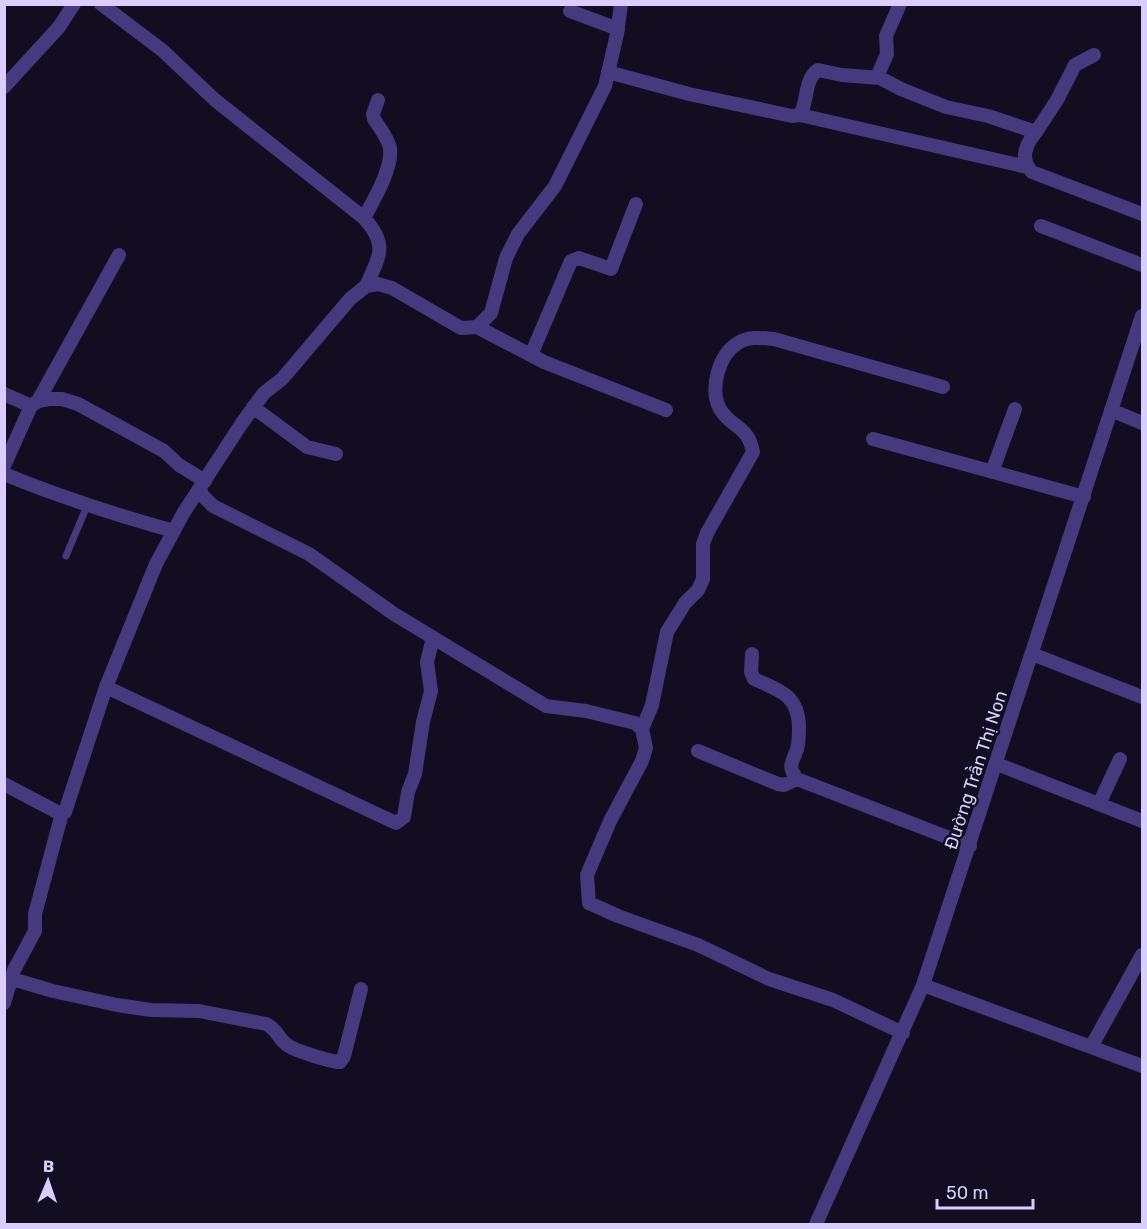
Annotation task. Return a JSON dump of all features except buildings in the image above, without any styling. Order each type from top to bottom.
[{"type":"street","points":[[4,87],[59,27],[74,4]]},
{"type":"street","points":[[4,1003],[12,979],[35,931],[35,914],[62,813],[65,812],[106,687],[156,564],[202,484],[253,407],[264,393],[293,368],[350,299],[366,286],[380,252],[379,238],[364,218],[215,100],[162,50],[101,4]]},
{"type":"street","points":[[477,327],[491,313],[506,258],[514,242],[534,211],[555,186],[605,86],[618,29],[621,4]]},
{"type":"street","points":[[877,77],[887,54],[886,36],[900,4]]},
{"type":"street","points":[[570,11],[618,29]]},
{"type":"street","points":[[1094,55],[1075,65],[1024,154],[1024,162],[1032,172],[1143,214]]},
{"type":"street","points":[[800,115],[804,109],[808,84],[813,73],[818,70],[842,75],[877,77],[946,107],[988,116],[1036,132]]},
{"type":"street","points":[[608,72],[689,94],[792,116],[800,115],[1027,167]]},
{"type":"street","points":[[364,218],[377,193],[390,156],[390,147],[374,119],[378,100]]},
{"type":"street","points":[[531,355],[571,261],[579,258],[610,269],[636,204]]},
{"type":"street","points":[[1041,226],[1143,265]]},
{"type":"street","points":[[4,466],[34,403],[119,255]]},
{"type":"street","points":[[366,286],[378,284],[392,288],[460,328],[477,327],[531,355],[666,410]]},
{"type":"street","name":"Đường Trần Thị Non","points":[[816,1224],[923,985],[1143,316]]},
{"type":"street","points":[[903,1033],[833,1000],[769,979],[698,945],[589,903],[587,875],[610,821],[642,761],[646,748],[642,729],[652,705],[667,632],[685,603],[698,590],[703,579],[703,544],[707,533],[753,452],[747,434],[720,410],[715,396],[720,368],[730,349],[740,341],[754,337],[774,339],[943,387]]},
{"type":"street","points":[[4,393],[34,403],[62,399],[78,404],[164,451],[202,484]]},
{"type":"street","points":[[253,407],[307,447],[336,454]]},
{"type":"street","points":[[992,472],[1015,409]]},
{"type":"street","points":[[1111,410],[1143,423]]},
{"type":"street","points":[[873,439],[1084,497]]},
{"type":"street","points":[[4,474],[87,506],[174,531]]},
{"type":"street","points":[[202,484],[202,495],[213,506],[309,554],[361,592],[546,706],[586,711],[635,723],[642,729]]},
{"type":"street","points":[[106,687],[396,823],[404,817],[408,792],[415,774],[423,722],[431,692],[427,662],[433,638]]},
{"type":"street","points":[[752,654],[751,672],[754,679],[780,691],[794,702],[798,718],[799,740],[790,763],[791,771],[797,779],[970,846]]},
{"type":"street","points":[[1032,654],[1143,697]]},
{"type":"street","points":[[698,751],[778,784],[784,785],[797,779]]},
{"type":"street","points":[[1099,804],[1120,759]]},
{"type":"street","points":[[997,764],[1143,821]]},
{"type":"street","points":[[4,784],[62,813]]},
{"type":"street","points":[[1091,1047],[1143,956]]},
{"type":"street","points":[[12,979],[117,1005],[151,1010],[199,1011],[266,1024],[274,1028],[286,1045],[332,1062],[340,1062],[344,1056],[362,989]]},
{"type":"street","points":[[923,985],[1143,1066]]},
{"type":"lane","points":[[66,556],[87,506]]}]
